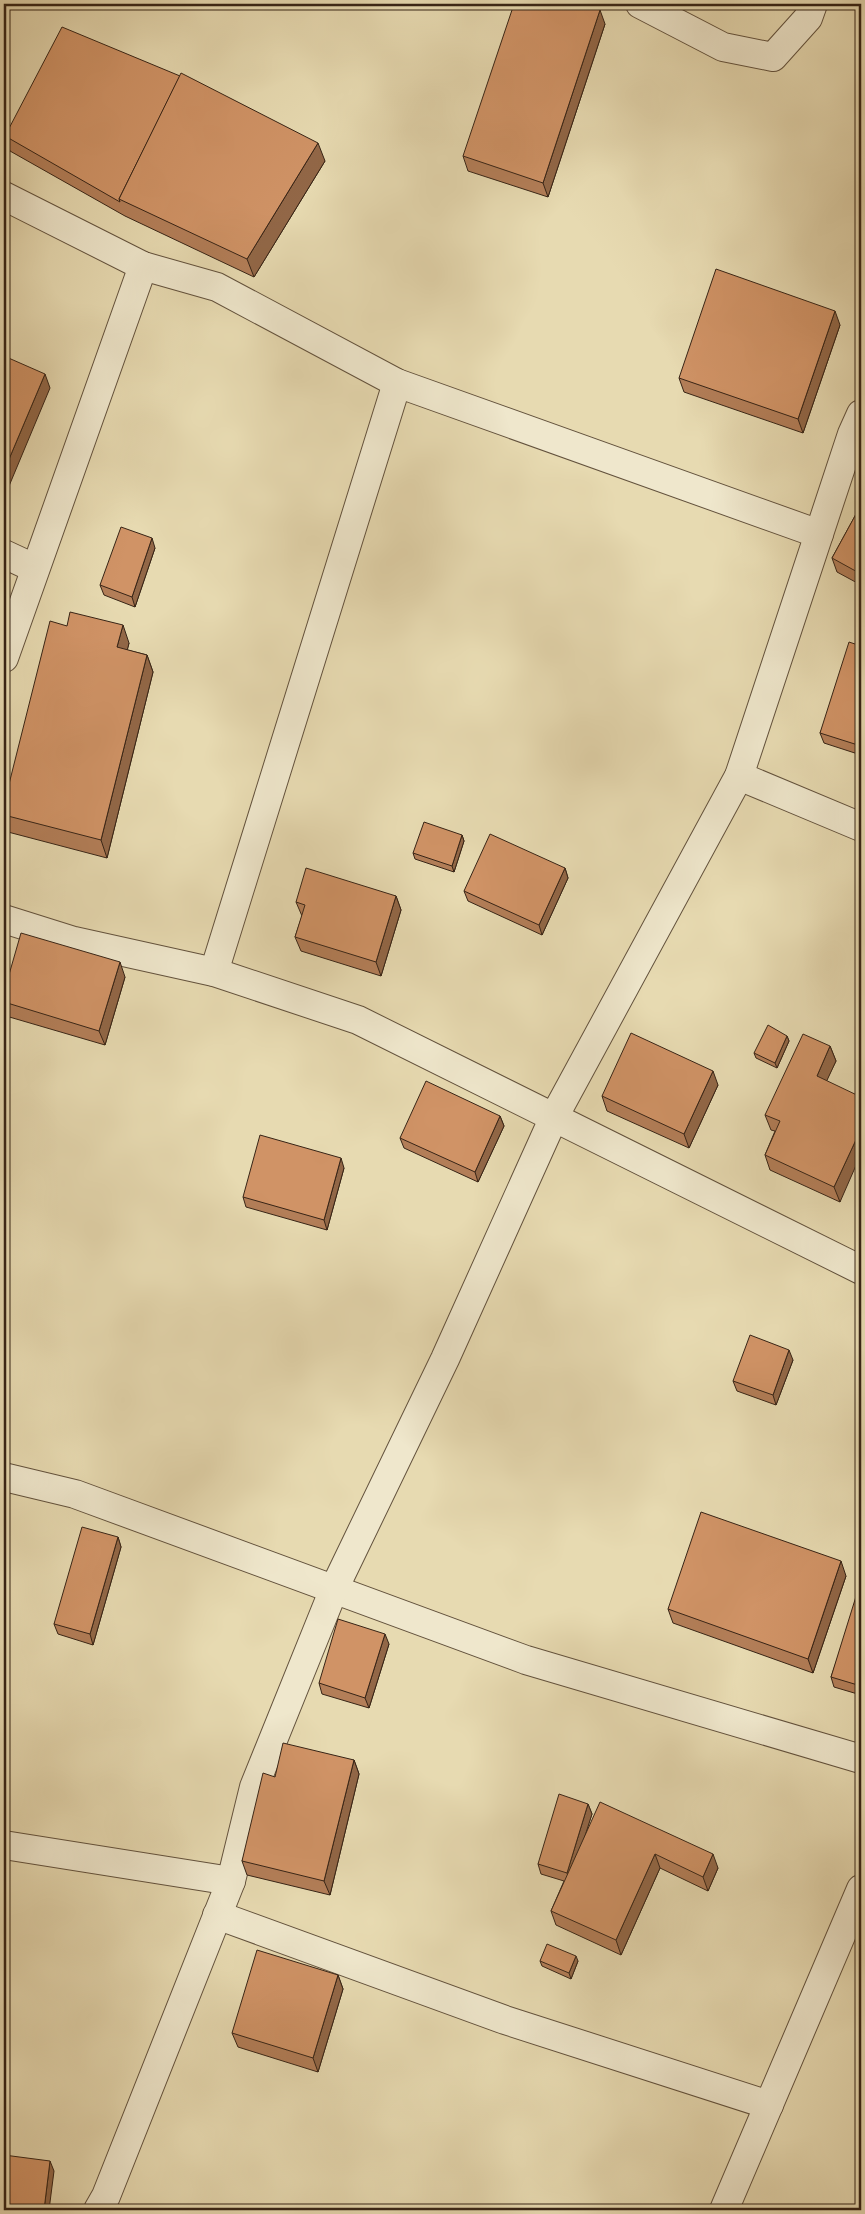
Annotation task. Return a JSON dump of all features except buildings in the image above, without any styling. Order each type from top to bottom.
[{"type":"street","points":[[640,4],[723,47],[773,57],[808,18],[813,4]]},
{"type":"street","points":[[4,196],[143,266],[216,287],[398,383],[819,534]]},
{"type":"street","points":[[4,658],[34,568],[143,266]]},
{"type":"street","points":[[214,972],[398,383]]},
{"type":"street","points":[[98,2210],[106,2196],[231,1881],[254,1787],[334,1590],[444,1359],[554,1117],[739,776],[819,534],[858,429]]},
{"type":"street","points":[[4,554],[34,568]]},
{"type":"street","points":[[739,776],[861,827]]},
{"type":"street","points":[[4,919],[74,941],[214,972],[358,1020],[861,1270]]},
{"type":"street","points":[[4,1477],[75,1494],[526,1660],[861,1759]]},
{"type":"street","points":[[4,1845],[231,1881]]},
{"type":"street","points":[[724,2210],[861,1889]]},
{"type":"street","points":[[218,1915],[505,2020],[769,2105]]}]
